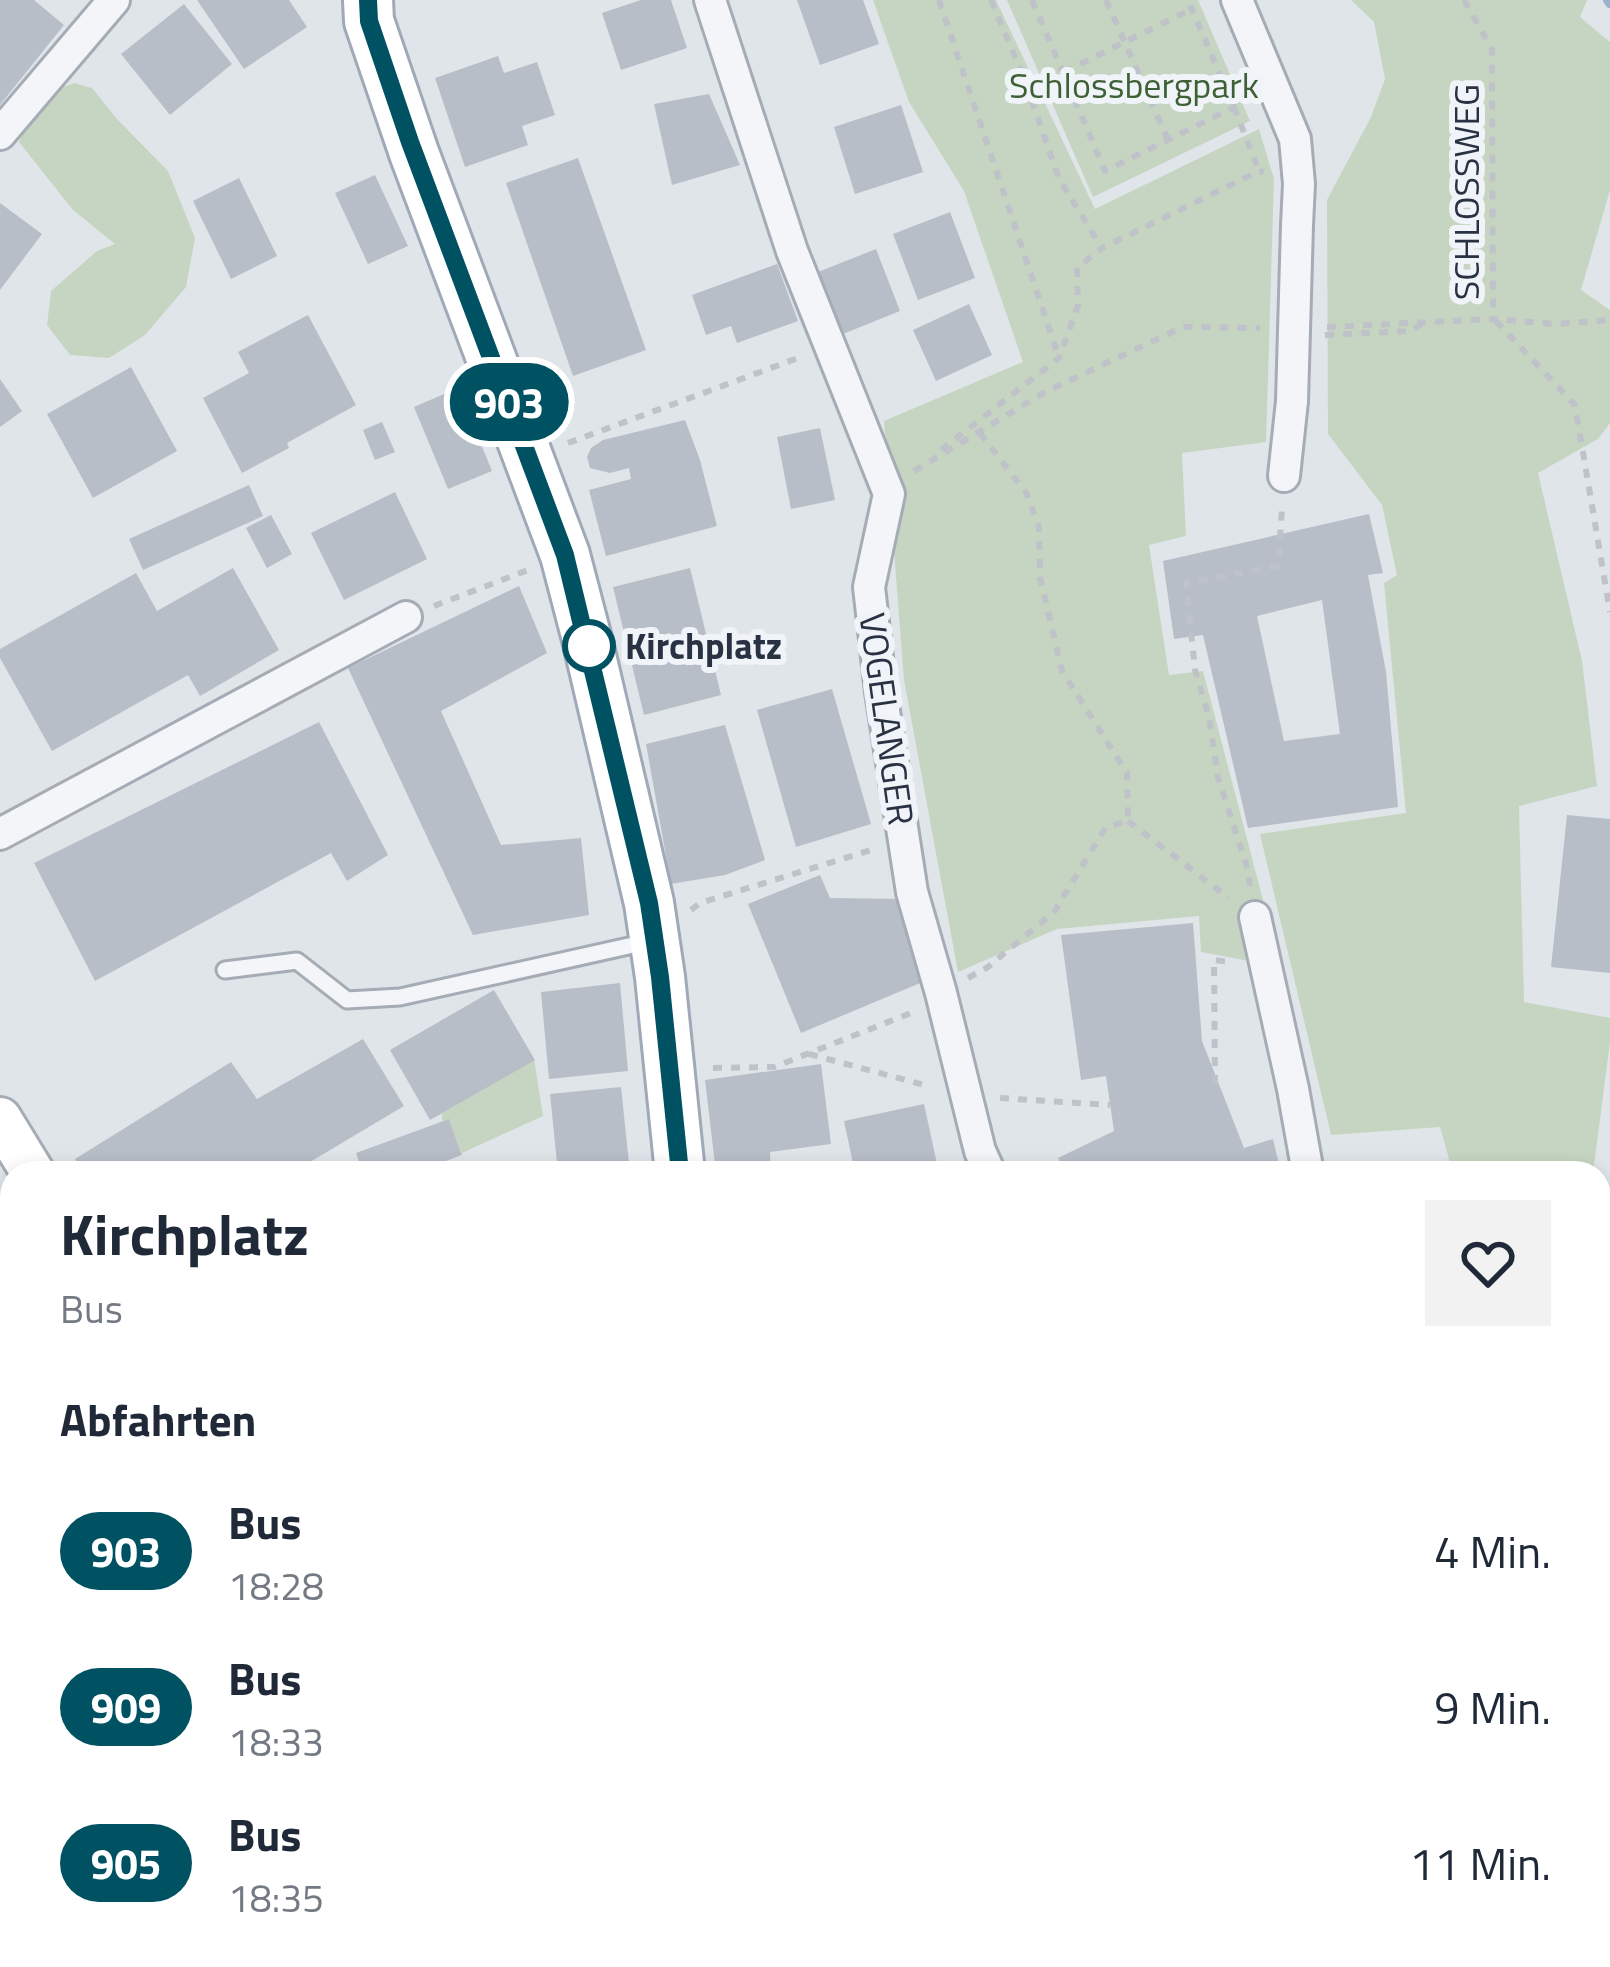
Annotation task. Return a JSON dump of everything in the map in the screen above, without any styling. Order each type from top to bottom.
[{"type":"main road","points":[[368,0],[369,21],[410,142],[565,555],[655,940],[682,1151]]},
{"type":"street","points":[[0,134],[114,0]]},
{"type":"street","points":[[710,0],[792,251],[889,494]]},
{"type":"street","points":[[1237,0],[1295,139],[1299,184],[1292,401],[1284,476]]},
{"type":"street","name":"VOGELANGER","points":[[889,494],[869,587],[880,692],[912,892],[985,1161]]},
{"type":"street","points":[[0,834],[406,616]]},
{"type":"street","points":[[1252,902],[1306,1161]]},
{"type":"street","points":[[0,1118],[26,1161]]},
{"type":"lane","points":[[225,970],[297,961],[347,1000],[400,997],[655,940]]},
{"type":"path","points":[[939,0],[1059,358]]},
{"type":"path","points":[[991,0],[1059,179],[1102,248]]},
{"type":"path","points":[[1032,0],[1105,171],[1234,107]]},
{"type":"path","points":[[1106,0],[1168,140]]},
{"type":"path","points":[[1188,0],[1259,171]]},
{"type":"path","name":"SCHLOSSWEG","points":[[1464,0],[1492,49],[1493,319]]},
{"type":"path","points":[[1064,72],[1192,9]]},
{"type":"path","points":[[889,494],[1059,358],[1078,306],[1077,268],[1102,248],[1259,171],[1299,184]]},
{"type":"path","points":[[1493,319],[1575,405],[1610,612]]},
{"type":"path","points":[[1318,331],[1426,321],[1556,324],[1610,320]]},
{"type":"path","points":[[919,467],[1045,392],[1183,327],[1275,328]]},
{"type":"path","points":[[602,431],[806,356]]},
{"type":"path","points":[[979,431],[1027,494],[1039,527],[1040,577],[1061,671],[1127,773],[1128,821]]},
{"type":"path","points":[[1215,1084],[1214,959],[1246,965],[1252,902],[1247,867],[1218,777],[1196,670],[1186,583],[1278,566],[1284,476]]},
{"type":"path","points":[[406,616],[517,574]]},
{"type":"path","points":[[941,993],[988,967],[1054,912],[1106,827],[1128,821],[1252,902]]},
{"type":"path","points":[[700,903],[879,848]]},
{"type":"path","points":[[711,1068],[774,1067],[905,1018]]},
{"type":"green space","points":[[873,0],[996,0],[1095,209],[1259,129],[1274,179],[1266,442],[1182,453],[1186,536],[1149,545],[1169,675],[1203,671],[1263,900],[1246,905],[1255,962],[1201,952],[1199,916],[1057,929],[958,972],[904,680],[884,421],[1023,362],[964,191],[909,102]]},
{"type":"green space","name":"Schlossbergpark","points":[[1007,0],[1198,0],[1250,121],[1093,197]]},
{"type":"green space","points":[[1351,0],[1587,0],[1580,17],[1610,42],[1610,190],[1581,290],[1610,310],[1610,423],[1598,439],[1538,473],[1582,661],[1597,786],[1519,806],[1524,1002],[1610,1018],[1595,1161],[1450,1161],[1440,1127],[1331,1135],[1260,834],[1406,813],[1384,583],[1397,575],[1382,505],[1328,434],[1327,200],[1371,117],[1385,79],[1374,22]]},
{"type":"green space","points":[[74,83],[92,88],[168,171],[195,238],[186,287],[145,335],[109,358],[70,355],[47,325],[51,291],[97,251],[115,244],[73,210],[19,142],[43,95]]},
{"type":"green space","points":[[534,1059],[543,1116],[462,1153],[442,1113]]},
{"type":"building","points":[[0,0],[34,0],[64,25],[0,105]]},
{"type":"building","points":[[197,0],[289,0],[307,27],[244,69]]},
{"type":"building","points":[[641,0],[671,0],[687,48],[621,70],[602,13]]},
{"type":"building","points":[[797,0],[863,0],[879,44],[820,65]]},
{"type":"building","points":[[184,4],[232,64],[170,115],[121,54]]},
{"type":"building","points":[[498,56],[504,73],[537,62],[555,115],[522,126],[528,145],[465,167],[435,78]]},
{"type":"building","points":[[709,94],[740,165],[672,185],[654,104]]},
{"type":"building","points":[[901,105],[923,172],[855,194],[834,127]]},
{"type":"building","points":[[578,158],[646,350],[573,376],[506,183]]},
{"type":"building","points":[[375,175],[408,246],[368,264],[335,193]]},
{"type":"building","points":[[239,178],[277,256],[231,279],[193,201]]},
{"type":"building","points":[[0,203],[42,234],[0,290]]},
{"type":"building","points":[[950,212],[975,278],[918,300],[893,234]]},
{"type":"building","points":[[876,249],[900,311],[843,334],[818,272]]},
{"type":"building","points":[[777,264],[798,321],[737,343],[731,326],[706,335],[692,295]]},
{"type":"building","points":[[969,304],[992,355],[936,381],[913,330]]},
{"type":"building","points":[[308,315],[356,405],[242,473],[203,398],[249,373],[238,352]]},
{"type":"building","points":[[131,367],[177,451],[93,498],[47,414]]},
{"type":"building","points":[[0,379],[22,411],[0,427]]},
{"type":"building","points":[[458,388],[492,471],[448,489],[414,407]]},
{"type":"building","points":[[685,420],[717,526],[606,556],[589,490],[631,479],[629,468],[610,473],[590,468],[591,448],[603,440]]},
{"type":"building","points":[[382,422],[395,452],[375,460],[363,430]]},
{"type":"building","points":[[820,428],[835,500],[791,509],[777,437]]},
{"type":"building","points":[[249,485],[263,516],[143,570],[129,539]]},
{"type":"building","points":[[395,492],[427,559],[344,600],[311,533]]},
{"type":"building","points":[[1369,514],[1383,573],[1368,575],[1386,672],[1398,807],[1248,828],[1203,635],[1174,639],[1163,561]],"holes":[[[1322,600],[1340,734],[1284,741],[1257,616]]]},
{"type":"building","points":[[271,515],[292,554],[267,568],[246,528]]},
{"type":"building","points":[[233,568],[279,650],[200,696],[188,675],[52,751],[0,658],[0,649],[136,573],[157,611]]},
{"type":"building","points":[[690,568],[721,695],[644,715],[613,587]]},
{"type":"building","points":[[519,586],[547,653],[441,711],[501,845],[581,838],[589,915],[473,935],[348,668]]},
{"type":"building","points":[[832,689],[871,824],[796,847],[757,710]]},
{"type":"building","points":[[319,722],[388,855],[347,881],[331,853],[95,981],[34,863]]},
{"type":"building","points":[[725,725],[765,860],[725,875],[671,884],[646,744]]},
{"type":"building","points":[[1567,815],[1610,819],[1610,973],[1551,967]]},
{"type":"building","points":[[820,875],[830,898],[905,899],[925,981],[801,1033],[748,904]]},
{"type":"building","points":[[1193,923],[1202,1041],[1244,1148],[1273,1139],[1278,1161],[1060,1161],[1114,1131],[1106,1076],[1081,1080],[1061,935]]},
{"type":"building","points":[[620,983],[628,1071],[549,1079],[541,992]]},
{"type":"building","points":[[494,990],[535,1060],[430,1120],[390,1050]]},
{"type":"building","points":[[363,1039],[404,1106],[312,1161],[75,1159],[231,1062],[257,1099]]},
{"type":"building","points":[[821,1064],[831,1144],[770,1152],[770,1161],[715,1161],[705,1080]]},
{"type":"building","points":[[621,1087],[629,1161],[557,1161],[550,1094]]},
{"type":"building","points":[[924,1104],[936,1161],[852,1161],[844,1121]]},
{"type":"building","points":[[449,1119],[462,1155],[446,1161],[359,1161],[356,1153]]},
{"type":"bus line","name":"903","points":[[368,0],[369,21],[410,142],[565,555],[649,903],[679,1161]]},
{"type":"place","name":"Kirchplatz","points":[[589,646]]}]
